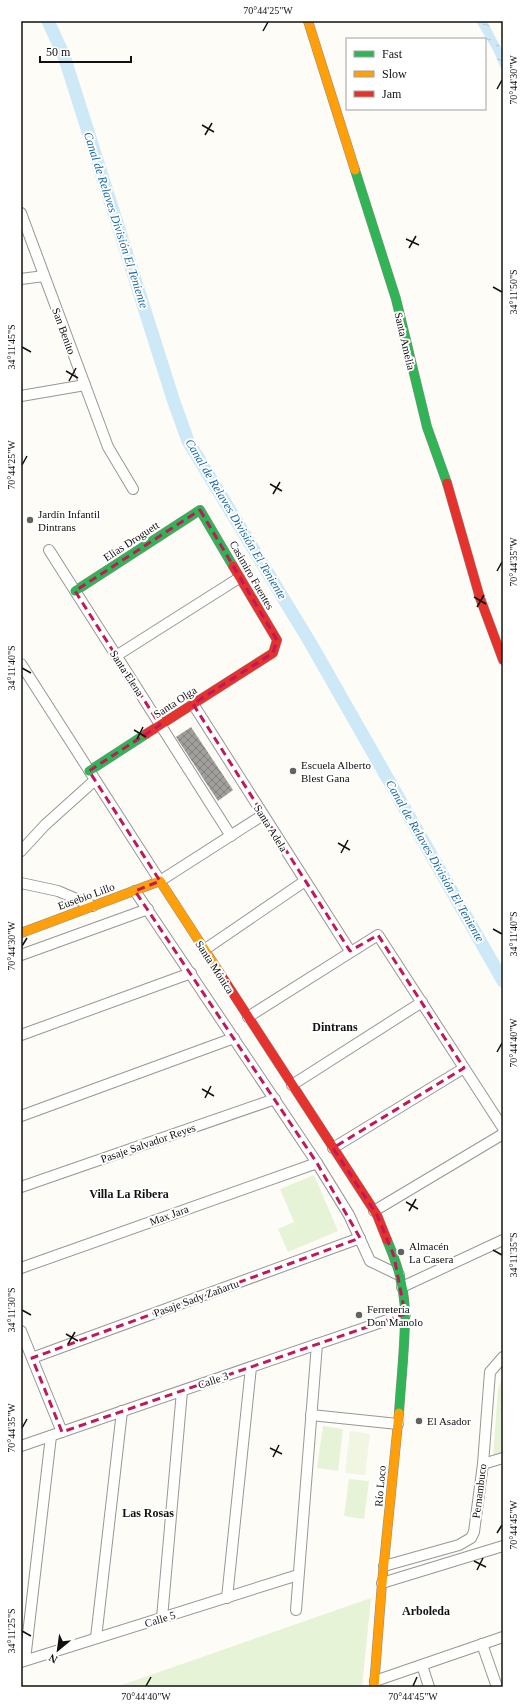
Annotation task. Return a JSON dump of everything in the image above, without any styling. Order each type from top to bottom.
[{"type":"street","name":"Santa Amelia","points":[[308,21],[396,299],[427,427],[450,492],[480,598],[503,660]]},
{"type":"street","name":"San Benito","points":[[21,213],[108,447],[133,489]]},
{"type":"street","points":[[21,279],[44,276]]},
{"type":"street","points":[[21,396],[85,385]]},
{"type":"street","name":"Casimiro Fuentes","points":[[200,510],[277,640],[273,653]]},
{"type":"street","name":"Elias Droguett","points":[[75,591],[200,510]]},
{"type":"street","name":"Santa Elena","points":[[49,550],[231,836]]},
{"type":"street","points":[[116,656],[239,578]]},
{"type":"street","name":"Santa Olga","points":[[89,771],[273,653]]},
{"type":"street","name":"Santa Mónica","points":[[21,664],[204,950],[374,1211],[394,1256],[402,1287]]},
{"type":"street","name":"Santa Adela","points":[[193,704],[350,951]]},
{"type":"street","points":[[21,851],[45,825],[95,780]]},
{"type":"street","points":[[160,881],[263,815]]},
{"type":"street","name":"Eusebio Lillo","points":[[21,933],[160,881]]},
{"type":"street","points":[[204,950],[305,881]]},
{"type":"street","points":[[21,882],[58,891],[93,906]]},
{"type":"street","points":[[135,890],[317,1163],[349,1215],[370,1261],[399,1275]]},
{"type":"street","points":[[21,955],[148,909]]},
{"type":"street","points":[[248,1017],[350,951],[378,935],[503,1128]]},
{"type":"street","points":[[21,1035],[191,973]]},
{"type":"street","points":[[292,1085],[422,1002]]},
{"type":"street","points":[[21,1116],[234,1038]]},
{"type":"street","points":[[333,1148],[464,1068]]},
{"type":"street","name":"Pasaje Salvador Reyes","points":[[21,1187],[275,1099]]},
{"type":"street","points":[[374,1211],[503,1134]]},
{"type":"street","name":"Max Jara","points":[[21,1268],[317,1163]]},
{"type":"street","name":"Pasaje Sady Zañartu","points":[[32,1358],[360,1238]]},
{"type":"street","points":[[402,1287],[503,1240]]},
{"type":"street","name":"Río Loco","points":[[374,1684],[382,1583],[398,1424],[405,1314],[402,1287]]},
{"type":"street","name":"Calle 3","points":[[21,1446],[405,1314]]},
{"type":"street","points":[[21,1331],[62,1432]]},
{"type":"street","points":[[296,1610],[317,1344]]},
{"type":"street","name":"Pernambuco","points":[[384,1566],[459,1545],[471,1538],[474,1532],[483,1464],[490,1372],[503,1356]]},
{"type":"street","points":[[227,1598],[251,1367]]},
{"type":"street","points":[[162,1618],[182,1391]]},
{"type":"street","points":[[96,1638],[122,1412]]},
{"type":"street","points":[[311,1415],[398,1424]]},
{"type":"street","points":[[23,1661],[51,1436]]},
{"type":"street","points":[[483,1464],[503,1458]]},
{"type":"street","points":[[382,1583],[503,1546]]},
{"type":"street","name":"Calle 5","points":[[23,1661],[298,1575]]},
{"type":"street","points":[[374,1684],[422,1665],[503,1637]]},
{"type":"street","points":[[482,1644],[497,1687]]},
{"type":"street","points":[[422,1665],[429,1687]]},
{"type":"highlighted area","points":[[200,510],[277,640],[273,653],[193,704],[350,951],[378,935],[464,1068],[333,1148],[377,1215],[394,1256],[405,1314],[62,1432],[32,1358],[360,1238],[317,1163],[135,891],[160,881],[89,771],[160,725],[75,591]]},
{"type":"green space","points":[[314,1175],[338,1231],[288,1252],[278,1229],[294,1222],[280,1189]]},
{"type":"green space","points":[[503,1375],[503,1454],[493,1457],[498,1390]]},
{"type":"green space","points":[[323,1426],[343,1429],[338,1471],[317,1468]]},
{"type":"green space","points":[[350,1431],[370,1434],[365,1475],[345,1473]]},
{"type":"green space","points":[[349,1479],[369,1481],[364,1519],[344,1516]]},
{"type":"green space","points":[[371,1598],[362,1687],[116,1687]]},
{"type":"water","points":[[476,21],[487,21],[503,52],[503,73],[493,50]]},
{"type":"building","points":[[191,727],[233,790],[218,801],[176,737]]},
{"type":"waterway","name":"Canal de Relaves División El Teniente","points":[[48,21],[64,56],[174,402],[188,441],[311,644],[503,981]]},
{"type":"traffic: fast","points":[[355,170],[396,299],[427,427],[447,483]]},
{"type":"traffic: fast","points":[[75,591],[200,510],[233,566]]},
{"type":"traffic: fast","points":[[89,771],[146,734]]},
{"type":"traffic: fast","points":[[387,1240],[400,1276],[405,1305],[399,1413]]},
{"type":"traffic: slow","points":[[308,21],[355,170]]},
{"type":"traffic: slow","points":[[21,933],[160,881],[221,975]]},
{"type":"traffic: slow","points":[[374,1687],[382,1583],[399,1413]]},
{"type":"traffic: jam","points":[[447,483],[480,598],[503,660]]},
{"type":"traffic: jam","points":[[146,734],[273,653],[277,640],[233,566]]},
{"type":"traffic: jam","points":[[221,975],[377,1215],[387,1240]]},
{"type":"place","name":"Jardín Infantil Dintrans","points":[[30,520]]},
{"type":"place","name":"Escuela Alberto Blest Gana","points":[[293,771]]},
{"type":"place","name":"Almacén La Casera","points":[[401,1252]]},
{"type":"place","name":"Ferretería Don Manolo","points":[[359,1315]]},
{"type":"place","name":"El Asador","points":[[419,1421]]},
{"type":"district","name":"Dintrans","points":[[335,1027]]},
{"type":"district","name":"Villa La Ribera","points":[[129,1194]]},
{"type":"district","name":"Las Rosas","points":[[148,1513]]},
{"type":"district","name":"Arboleda","points":[[426,1611]]}]
